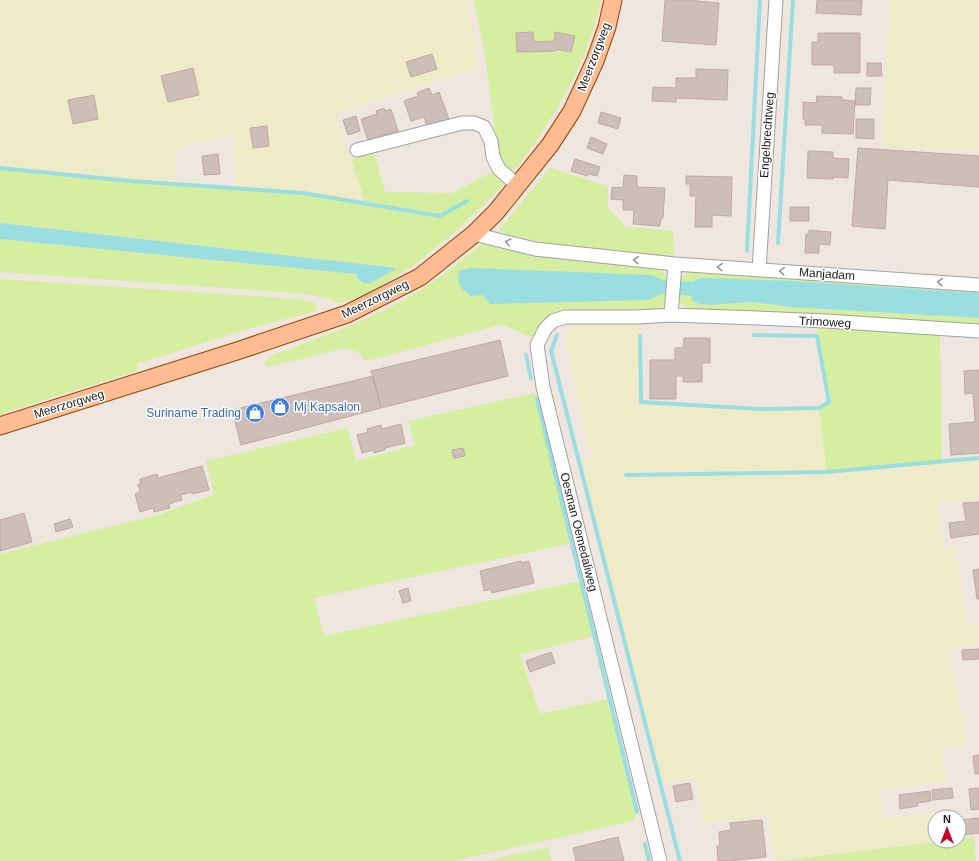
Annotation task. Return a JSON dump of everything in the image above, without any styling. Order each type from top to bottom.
[{"type":"main road","name":"Meerzorgweg","points":[[0,426],[237,351],[347,314],[420,277],[474,234],[496,212],[550,145],[572,111],[595,60],[607,27],[613,0]]},
{"type":"street","name":"Engelbrechtweg","points":[[759,270],[776,0]]},
{"type":"street","points":[[357,150],[462,123],[474,123],[484,127],[491,141],[493,157],[498,169],[517,185]]},
{"type":"street","name":"Manjadam","points":[[474,234],[535,249],[674,269],[759,270],[979,285]]},
{"type":"street","points":[[671,311],[674,269]]},
{"type":"street","name":"Trimoweg","points":[[671,311],[979,331]]},
{"type":"street","name":"Oesman Oemedaliweg","points":[[660,861],[543,387],[537,345],[545,329],[553,321],[565,317],[638,317],[671,311]]},
{"type":"shaded area","points":[[0,0],[467,0],[479,68],[335,114],[367,204],[303,193],[235,188],[233,134],[193,143],[176,152],[176,184],[0,167]]},
{"type":"shaded area","points":[[890,0],[979,0],[979,152],[882,146]]},
{"type":"shaded area","points":[[575,320],[640,322],[641,402],[760,409],[819,408],[827,472],[979,458],[979,498],[938,502],[944,547],[955,546],[967,625],[979,624],[979,645],[949,649],[968,746],[942,749],[946,782],[880,790],[884,818],[927,813],[927,843],[774,861],[768,815],[703,824],[697,779],[660,783],[579,462],[591,460],[566,340]]},
{"type":"green space","points":[[474,0],[601,0],[585,53],[560,104],[518,166],[511,170],[506,170],[498,157],[485,55]]},
{"type":"green space","points":[[374,153],[385,192],[452,193],[496,170],[503,178],[503,182],[501,188],[455,232],[413,266],[363,296],[341,303],[323,297],[295,293],[0,272],[0,239],[356,274],[359,280],[364,283],[371,283],[396,268],[0,223],[0,168],[131,181],[303,193],[366,204],[351,159]]},
{"type":"green space","points":[[550,168],[608,186],[608,208],[626,227],[673,231],[674,256],[664,259],[554,245],[507,235],[499,230]]},
{"type":"green space","points":[[487,243],[658,269],[665,274],[667,281],[666,301],[662,309],[658,312],[579,313],[533,337],[502,324],[376,359],[364,360],[358,352],[346,348],[268,367],[265,364],[268,359],[275,354],[335,332],[394,305],[438,279],[482,244]]},
{"type":"green space","points":[[694,271],[979,288],[979,293],[793,281],[692,300],[699,304],[710,305],[753,302],[790,307],[979,318],[979,327],[693,311],[677,300],[680,281],[684,275]]},
{"type":"green space","points":[[0,279],[299,299],[315,303],[317,306],[316,311],[251,328],[137,364],[137,371],[3,413],[3,419],[0,420]]},
{"type":"green space","points":[[817,328],[940,335],[942,462],[827,472],[819,408],[829,402],[817,336]]},
{"type":"green space","points":[[535,393],[572,543],[314,598],[324,636],[581,581],[594,636],[520,655],[540,714],[610,699],[637,812],[633,821],[454,861],[0,861],[0,554],[161,514],[214,495],[206,461],[348,428],[356,461],[415,445],[408,421]]},
{"type":"green space","points":[[974,837],[976,861],[779,861],[927,843],[927,849],[967,849],[967,838]]},
{"type":"green space","points":[[548,847],[551,861],[486,861]]},
{"type":"water","points":[[0,223],[397,268],[371,283],[364,283],[359,280],[356,274],[0,239]]},
{"type":"water","points":[[469,268],[652,275],[665,283],[664,293],[648,300],[490,304],[483,295],[471,296],[460,285],[458,280],[459,271]]},
{"type":"water","points":[[700,278],[793,281],[979,293],[979,318],[790,307],[753,302],[710,305],[699,304],[692,300],[691,290],[694,281]]},
{"type":"building","points":[[665,0],[719,3],[716,45],[662,41]]},
{"type":"building","points":[[817,0],[862,0],[861,15],[816,13]]},
{"type":"building","points":[[533,32],[534,42],[554,41],[555,32],[575,36],[571,52],[556,49],[556,51],[517,52],[516,33]]},
{"type":"building","points":[[818,33],[860,33],[860,73],[834,73],[834,65],[812,65],[812,42],[818,42]]},
{"type":"building","points":[[432,54],[437,69],[411,77],[406,62]]},
{"type":"building","points":[[867,63],[881,63],[882,76],[867,76]]},
{"type":"building","points":[[193,68],[199,95],[168,102],[161,76]]},
{"type":"building","points":[[696,69],[728,70],[727,100],[676,98],[676,102],[652,101],[653,87],[676,88],[676,78],[696,78]]},
{"type":"building","points":[[429,88],[432,95],[439,92],[450,122],[428,130],[424,117],[411,121],[404,101],[418,96],[417,93]]},
{"type":"building","points":[[856,88],[871,88],[870,105],[855,105]]},
{"type":"building","points":[[94,95],[98,119],[73,124],[68,100]]},
{"type":"building","points":[[817,96],[842,97],[842,100],[855,101],[853,134],[822,133],[822,125],[805,125],[805,119],[803,119],[803,102],[816,103]]},
{"type":"building","points":[[384,108],[385,111],[391,109],[398,131],[368,140],[361,119],[377,114],[376,111]]},
{"type":"building","points":[[601,112],[621,118],[618,129],[598,123]]},
{"type":"building","points":[[356,116],[360,131],[348,135],[343,120]]},
{"type":"building","points":[[856,119],[874,119],[874,139],[856,138]]},
{"type":"building","points":[[267,126],[269,146],[253,148],[250,128]]},
{"type":"building","points":[[591,137],[607,144],[603,154],[587,148]]},
{"type":"building","points":[[858,148],[979,156],[979,187],[888,180],[885,229],[852,226]]},
{"type":"building","points":[[808,151],[833,152],[833,158],[849,159],[848,178],[807,178]]},
{"type":"building","points":[[218,154],[220,174],[204,175],[202,156]]},
{"type":"building","points":[[575,159],[600,167],[597,176],[588,174],[587,176],[571,171]]},
{"type":"building","points":[[624,175],[637,176],[637,187],[665,188],[663,218],[661,218],[660,226],[633,224],[634,210],[623,210],[623,200],[611,199],[612,187],[623,188]]},
{"type":"building","points":[[686,176],[732,177],[731,216],[712,215],[712,227],[695,227],[696,196],[690,196],[690,184],[686,184]]},
{"type":"building","points":[[790,207],[809,207],[809,221],[790,221]]},
{"type":"building","points":[[809,230],[831,232],[830,245],[819,244],[819,253],[805,253],[806,234],[809,234]]},
{"type":"building","points":[[684,338],[710,338],[710,363],[702,363],[702,382],[683,382],[683,376],[676,376],[676,399],[650,399],[650,360],[675,360],[675,348],[683,348]]},
{"type":"building","points":[[500,340],[508,376],[381,408],[371,371]]},
{"type":"building","points":[[979,370],[979,453],[951,455],[949,424],[975,422],[973,393],[965,394],[964,371]]},
{"type":"building","points":[[373,376],[381,408],[241,445],[232,410]]},
{"type":"building","points":[[401,424],[405,443],[385,448],[385,450],[374,453],[374,450],[362,453],[357,435],[368,432],[367,429],[381,425],[382,429]]},
{"type":"building","points":[[463,448],[465,456],[454,458],[452,450]]},
{"type":"building","points":[[202,466],[209,490],[181,495],[182,500],[169,504],[170,508],[154,512],[153,508],[140,512],[135,494],[140,492],[138,484],[141,484],[140,479],[157,474],[158,478]]},
{"type":"building","points":[[979,502],[979,534],[951,538],[949,523],[966,521],[963,503]]},
{"type":"building","points":[[24,513],[32,542],[0,551],[0,520]]},
{"type":"building","points":[[70,519],[73,527],[56,532],[54,524]]},
{"type":"building","points":[[521,561],[521,563],[529,561],[534,583],[492,593],[491,589],[484,591],[480,571]]},
{"type":"building","points":[[979,569],[979,599],[977,599],[973,570]]},
{"type":"building","points":[[408,588],[411,601],[403,603],[399,591]]},
{"type":"building","points":[[979,649],[979,659],[963,660],[962,650]]},
{"type":"building","points":[[551,652],[555,663],[530,672],[526,661]]},
{"type":"building","points":[[979,755],[979,774],[975,774],[973,756]]},
{"type":"building","points":[[690,783],[693,799],[676,802],[673,786]]},
{"type":"building","points":[[952,788],[953,798],[933,800],[932,790]]},
{"type":"building","points":[[979,788],[979,809],[971,810],[969,789]]},
{"type":"building","points":[[930,791],[931,801],[917,803],[918,806],[900,809],[899,795]]},
{"type":"building","points":[[979,818],[979,833],[967,834],[967,819]]},
{"type":"building","points":[[762,820],[766,857],[718,861],[717,846],[720,846],[719,832],[731,830],[730,823]]},
{"type":"building","points":[[618,837],[624,861],[576,861],[573,848]]},
{"type":"waterway","points":[[747,251],[760,0]]},
{"type":"waterway","points":[[778,243],[793,0]]},
{"type":"waterway","points":[[0,168],[131,181],[303,193],[440,216],[467,201]]},
{"type":"waterway","points":[[646,286],[711,290]]},
{"type":"waterway","points":[[557,335],[551,351],[680,861]]},
{"type":"waterway","points":[[640,336],[641,402],[760,409],[819,408],[829,402],[817,336],[754,335]]},
{"type":"waterway","points":[[526,355],[531,378]]},
{"type":"waterway","points":[[537,399],[637,812]]},
{"type":"waterway","points":[[626,475],[827,472],[979,458]]},
{"type":"waterway","points":[[645,844],[649,861]]},
{"type":"place","name":"Mj Kapsalon","points":[[280,407]]},
{"type":"place","name":"Suriname Trading","points":[[255,413]]}]
